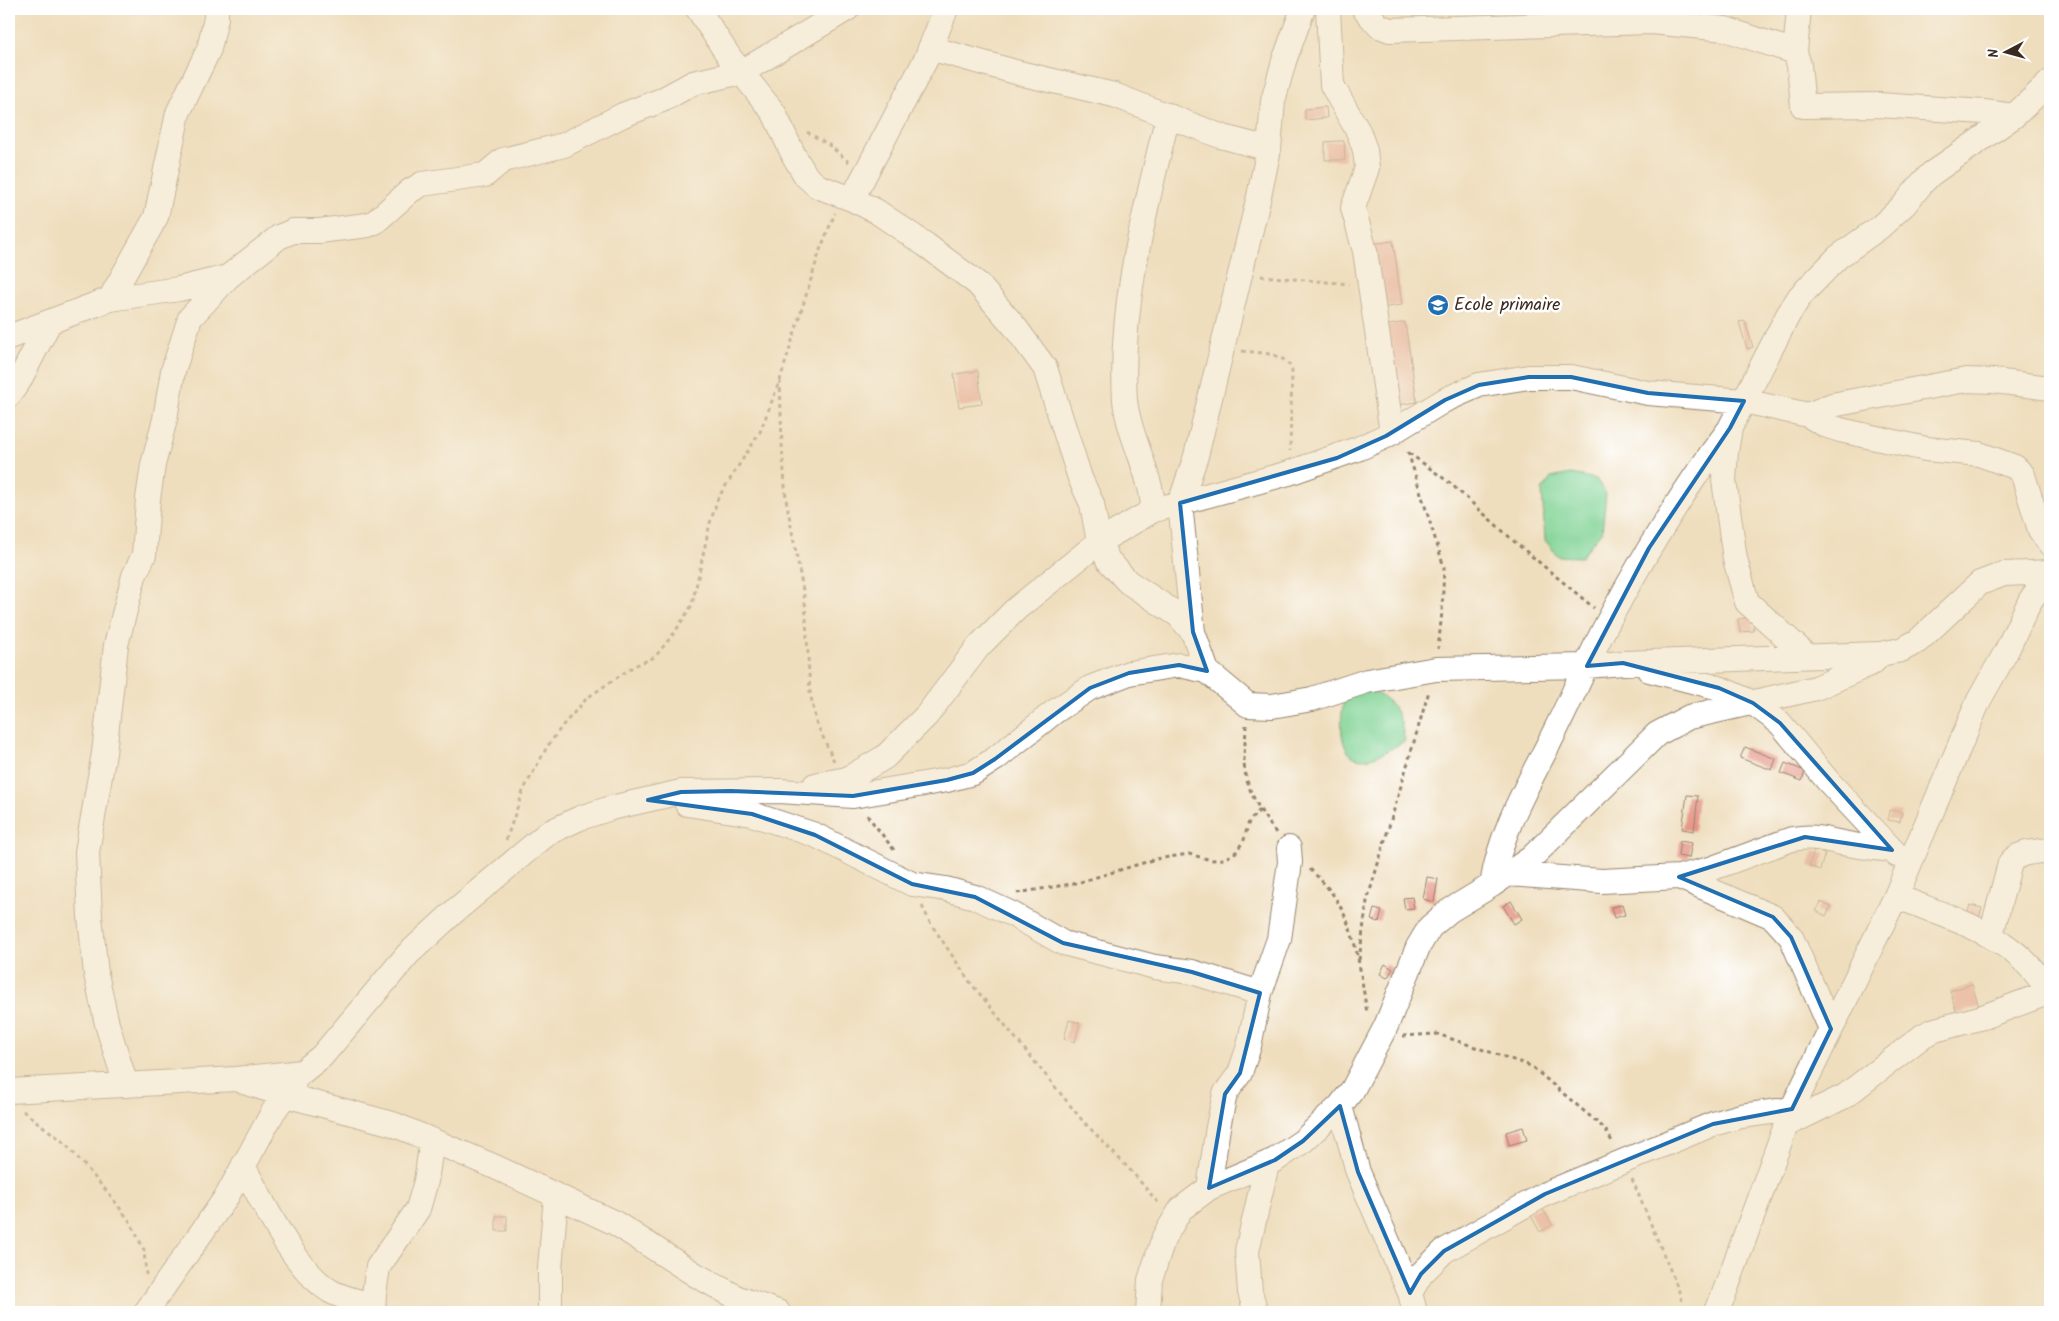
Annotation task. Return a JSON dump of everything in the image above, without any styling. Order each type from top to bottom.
[{"type":"street","points":[[110,299],[156,217],[178,113],[208,49],[216,18],[216,9]]},
{"type":"street","points":[[698,9],[730,58],[774,113],[794,156],[806,176],[817,186],[848,197],[876,211],[978,284],[1016,327],[1036,353],[1044,368],[1080,478],[1092,504],[1099,542],[1108,560],[1128,582],[1178,615],[1193,632]]},
{"type":"street","points":[[126,1085],[107,1024],[96,974],[90,917],[87,852],[104,754],[116,645],[134,576],[144,555],[152,473],[165,419],[173,371],[190,318],[228,277],[279,237],[293,231],[319,231],[368,225],[376,222],[422,184],[485,175],[503,160],[564,145],[623,114],[662,100],[692,83],[742,72],[848,9]]},
{"type":"street","points":[[1207,671],[1193,632],[1180,503],[1196,456],[1240,274],[1269,149],[1274,101],[1284,61],[1303,9]]},
{"type":"street","points":[[1328,9],[1332,85],[1359,133],[1365,150],[1367,168],[1353,208],[1364,251],[1370,286],[1389,434]]},
{"type":"street","points":[[1364,9],[1379,26],[1390,30],[1651,22],[1725,29],[1795,52]]},
{"type":"street","points":[[1799,9],[1795,52],[1799,65],[1801,104],[1805,107],[1879,105],[1984,112],[2014,116]]},
{"type":"street","points":[[848,197],[930,48],[944,10]]},
{"type":"street","points":[[930,48],[1019,73],[1114,95],[1220,136],[1269,149]]},
{"type":"street","points":[[1500,880],[1495,866],[1517,802],[1609,620],[1649,548],[1696,473],[1730,428],[1770,354],[1788,315],[1800,296],[1838,257],[1904,206],[1931,174],[2014,116],[2050,82]]},
{"type":"street","points":[[1154,510],[1150,484],[1128,422],[1124,364],[1134,261],[1168,115]]},
{"type":"street","points":[[9,337],[110,299],[179,289],[228,277]]},
{"type":"street","points":[[9,395],[49,323]]},
{"type":"street","points":[[848,788],[886,757],[927,715],[979,646],[1016,609],[1099,542],[1154,510],[1337,458],[1389,434],[1445,400],[1479,385],[1529,377],[1571,376],[1648,393],[1744,401],[1808,415],[1825,425],[1840,430],[1926,449],[1979,454],[2015,467],[2023,475],[2040,530],[2050,544]]},
{"type":"street","points":[[1808,415],[1832,405],[1966,380],[1994,380],[2050,388]]},
{"type":"street","points":[[1730,428],[1724,480],[1735,559],[1747,602],[1807,656]]},
{"type":"street","points":[[146,1312],[227,1196],[273,1112],[302,1072],[322,1056],[408,954],[456,910],[548,833],[580,818],[611,808],[681,792],[848,788],[947,780],[973,773],[995,759],[1054,712],[1090,688],[1129,673],[1179,665],[1207,671],[1248,705],[1272,706],[1312,699],[1367,681],[1436,669],[1587,666],[1623,663],[1880,654],[1900,650],[1918,641],[1980,583],[2004,574],[2050,572]]},
{"type":"street","points":[[1721,1308],[1789,1117],[1896,896],[1900,858],[1978,700],[2006,652],[2030,601],[2050,572]]},
{"type":"street","points":[[1148,1312],[1150,1280],[1164,1237],[1181,1209],[1209,1188],[1275,1160],[1303,1141],[1340,1106],[1353,1090],[1381,1034],[1418,947],[1430,926],[1449,911],[1500,880],[1531,858],[1657,734],[1689,717],[1816,688],[1872,663],[1877,660],[1880,654]]},
{"type":"street","points":[[1623,663],[1718,688],[1753,703],[1780,723],[1828,781],[1900,858]]},
{"type":"street","points":[[648,800],[715,807],[752,814],[815,835],[912,884],[946,889],[976,897],[1012,914],[1063,943],[1155,967],[1192,972],[1260,993]]},
{"type":"street","points":[[1500,880],[1602,881],[1679,877],[1713,868],[1792,839],[1818,836],[1900,858]]},
{"type":"street","points":[[1209,1188],[1225,1094],[1240,1073],[1249,1046],[1260,993],[1279,939],[1290,862],[1289,848]]},
{"type":"street","points":[[1991,935],[2010,863],[2021,854],[2050,850]]},
{"type":"street","points":[[1679,877],[1774,917],[1784,926],[1792,937],[1831,1029]]},
{"type":"street","points":[[1413,1303],[1421,1274],[1444,1251],[1545,1194],[1623,1160],[1741,1116],[1789,1117],[1845,1096],[1924,1035],[1934,1030],[1982,1017],[2050,993],[2027,962],[1991,935],[1896,896]]},
{"type":"street","points":[[15,1100],[126,1085],[236,1079],[302,1072]]},
{"type":"street","points":[[236,1079],[285,1095],[393,1124],[493,1166],[615,1223],[696,1275],[738,1298],[778,1312]]},
{"type":"street","points":[[1340,1106],[1358,1172],[1413,1303]]},
{"type":"street","points":[[243,1166],[287,1245],[313,1277],[332,1292],[373,1309],[378,1267],[418,1209],[426,1181],[432,1140]]},
{"type":"street","points":[[1256,1312],[1250,1292],[1247,1251],[1267,1164]]},
{"type":"street","points":[[550,1312],[550,1269],[556,1196]]},
{"type":"path","points":[[505,844],[523,792],[548,747],[563,725],[587,698],[634,666],[654,657],[675,632],[692,605],[710,524],[718,498],[760,432],[780,380],[820,250],[831,222],[848,197],[852,167],[848,160],[829,145],[805,131]]},
{"type":"path","points":[[1240,274],[1370,286]]},
{"type":"path","points":[[1222,347],[1270,354],[1290,365],[1292,388],[1289,473]]},
{"type":"path","points":[[780,380],[786,499],[805,601],[810,692],[816,722],[848,788],[895,851]]},
{"type":"path","points":[[1389,434],[1408,452],[1450,483],[1516,543],[1609,620]]},
{"type":"path","points":[[1358,964],[1367,901],[1436,669],[1442,612],[1444,567],[1408,452]]},
{"type":"path","points":[[1248,705],[1244,762],[1248,784],[1260,810],[1280,839],[1324,883],[1338,902],[1352,935],[1369,1022],[1381,1034],[1412,1037],[1437,1034],[1531,1066],[1604,1129],[1623,1160],[1679,1291],[1685,1312]]},
{"type":"path","points":[[1014,893],[1077,883],[1156,859],[1189,854],[1212,860],[1224,860],[1236,852],[1244,840],[1249,821],[1260,810]]},
{"type":"path","points":[[912,884],[930,924],[970,982],[1082,1120],[1133,1173],[1174,1221]]},
{"type":"path","points":[[15,1100],[65,1143],[110,1194],[131,1223],[144,1250],[146,1275],[144,1284]]},
{"type":"highlighted area","points":[[1529,377],[1571,377],[1648,393],[1744,401],[1730,428],[1649,548],[1587,666],[1623,663],[1719,688],[1753,703],[1780,723],[1892,850],[1805,837],[1679,877],[1773,917],[1791,937],[1831,1029],[1792,1109],[1713,1124],[1545,1194],[1444,1251],[1421,1274],[1410,1293],[1358,1172],[1340,1106],[1303,1141],[1275,1160],[1209,1188],[1225,1094],[1240,1073],[1260,993],[1192,972],[1063,943],[975,897],[912,884],[815,835],[752,814],[648,800],[681,792],[731,791],[853,796],[947,780],[973,773],[995,759],[1090,688],[1129,673],[1179,665],[1207,671],[1193,632],[1180,503],[1337,458],[1386,436],[1445,400],[1479,385]]},
{"type":"green space","points":[[1571,474],[1596,479],[1606,494],[1602,531],[1581,557],[1558,556],[1545,540],[1542,490],[1551,478]]},
{"type":"green space","points":[[1367,686],[1388,701],[1396,711],[1405,741],[1379,755],[1363,759],[1354,757],[1347,751],[1342,732],[1342,709],[1346,691]]},
{"type":"building","points":[[1326,107],[1327,118],[1305,120],[1305,109]]},
{"type":"building","points":[[1344,141],[1345,160],[1325,160],[1325,142]]},
{"type":"building","points":[[1393,241],[1402,305],[1381,308],[1372,244]]},
{"type":"building","points":[[1745,321],[1753,347],[1747,349],[1739,322]]},
{"type":"building","points":[[1405,322],[1417,402],[1397,405],[1384,326]]},
{"type":"building","points":[[978,371],[982,404],[959,407],[954,374]]},
{"type":"building","points":[[1752,617],[1754,631],[1740,632],[1738,619]]},
{"type":"building","points":[[1745,747],[1776,759],[1772,770],[1740,758]]},
{"type":"building","points":[[1785,763],[1805,771],[1802,781],[1781,773]]},
{"type":"building","points":[[1687,795],[1698,796],[1694,831],[1682,829]]},
{"type":"building","points":[[1889,810],[1902,812],[1900,822],[1888,820]]},
{"type":"building","points":[[1680,841],[1692,843],[1689,858],[1678,856]]},
{"type":"building","points":[[1814,850],[1825,853],[1820,870],[1809,866]]},
{"type":"building","points":[[1427,877],[1438,879],[1434,902],[1423,899]]},
{"type":"building","points":[[1412,897],[1414,908],[1405,909],[1403,898]]},
{"type":"building","points":[[1511,901],[1522,919],[1514,924],[1503,906]]},
{"type":"building","points":[[1821,902],[1831,907],[1826,916],[1816,911]]},
{"type":"building","points":[[1622,905],[1625,915],[1614,918],[1611,907]]},
{"type":"building","points":[[1970,905],[1982,908],[1979,918],[1967,915]]},
{"type":"building","points":[[1374,909],[1382,911],[1379,922],[1371,920]]},
{"type":"building","points":[[1385,964],[1393,969],[1387,978],[1380,974]]},
{"type":"building","points":[[1972,984],[1979,1007],[1957,1014],[1950,991]]},
{"type":"building","points":[[1069,1020],[1080,1023],[1075,1042],[1064,1039]]},
{"type":"building","points":[[1523,1127],[1527,1140],[1509,1145],[1506,1132]]},
{"type":"building","points":[[1541,1206],[1552,1225],[1540,1232],[1529,1212]]},
{"type":"building","points":[[496,1216],[507,1216],[507,1231],[496,1231]]},
{"type":"place","name":"Ecole primaire","points":[[1438,305]]}]
